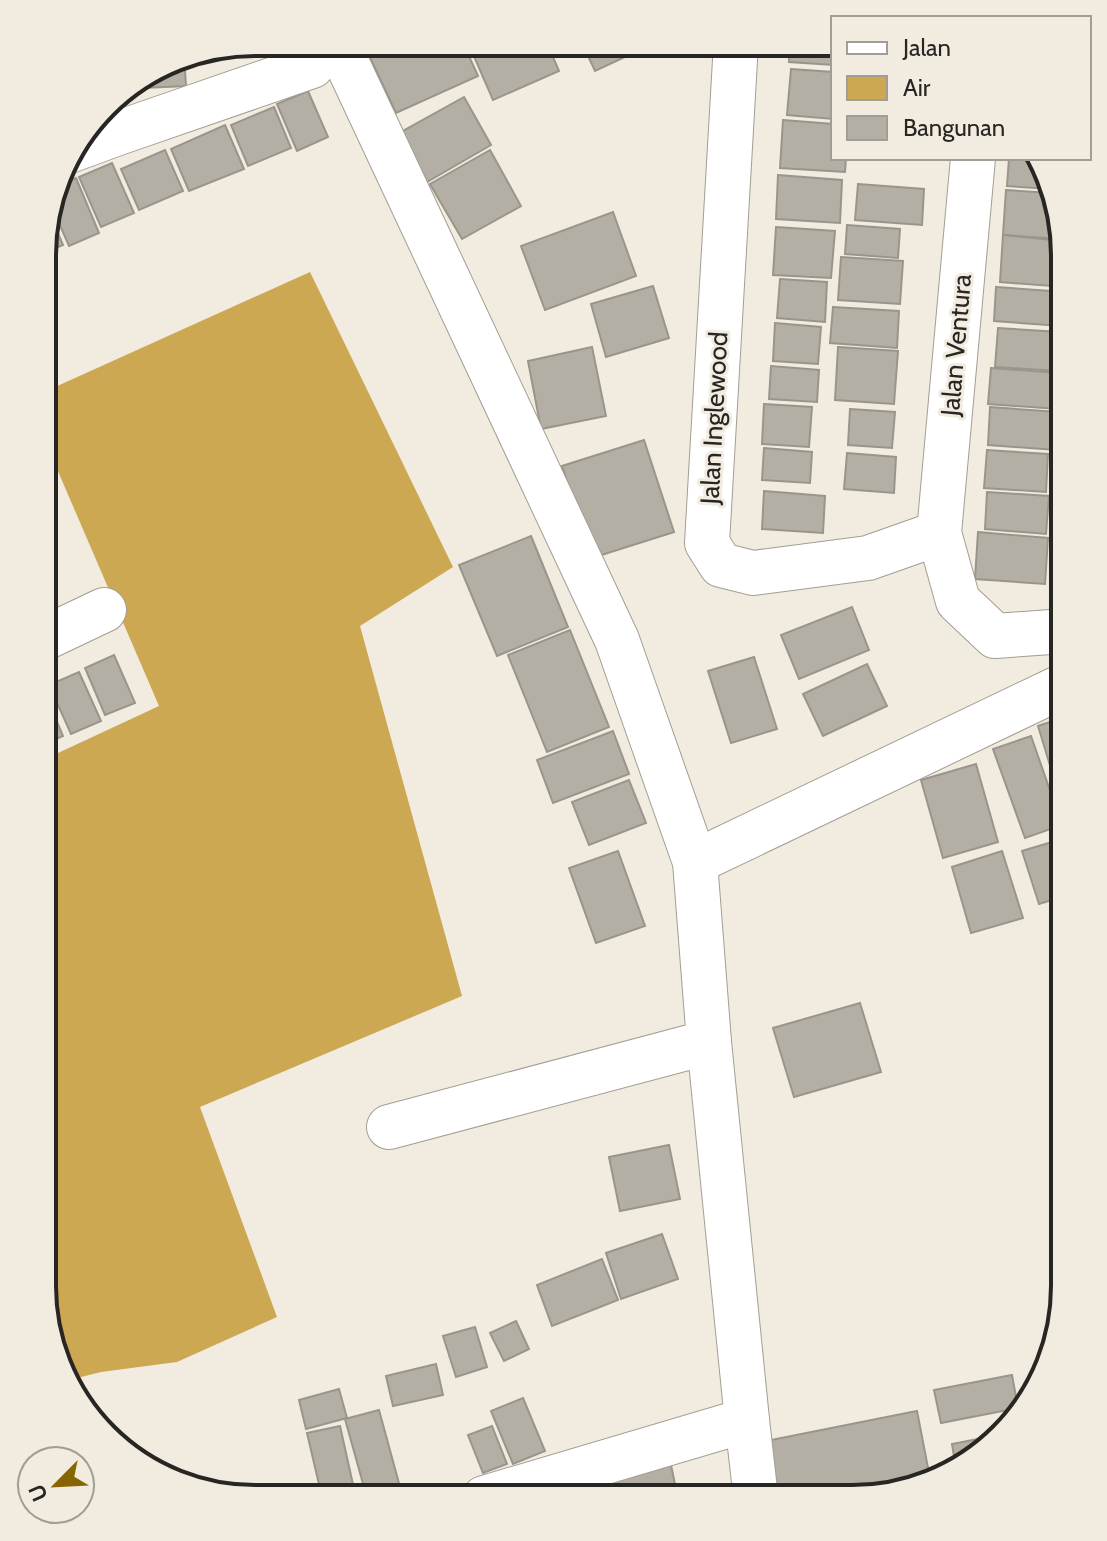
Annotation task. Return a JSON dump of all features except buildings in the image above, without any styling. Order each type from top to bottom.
[{"type":"street","points":[[101,133],[318,56]]},
{"type":"street","points":[[325,56],[617,640],[695,862],[709,1042],[754,1485]]},
{"type":"street","name":"Jalan Inglewood","points":[[735,56],[707,543],[721,565],[753,573],[868,558],[939,533]]},
{"type":"street","name":"Jalan Ventura","points":[[939,533],[973,160]]},
{"type":"street","points":[[939,533],[958,601],[995,636],[1051,632]]},
{"type":"street","points":[[56,633],[104,610]]},
{"type":"street","points":[[695,862],[1051,692]]},
{"type":"street","points":[[389,1127],[709,1042]]},
{"type":"street","points":[[528,1485],[747,1420]]},
{"type":"water","points":[[310,272],[453,567],[360,626],[462,996],[200,1107],[277,1317],[177,1362],[79,1378],[67,1350],[56,1299],[56,754],[159,706],[56,467],[56,387]]}]
